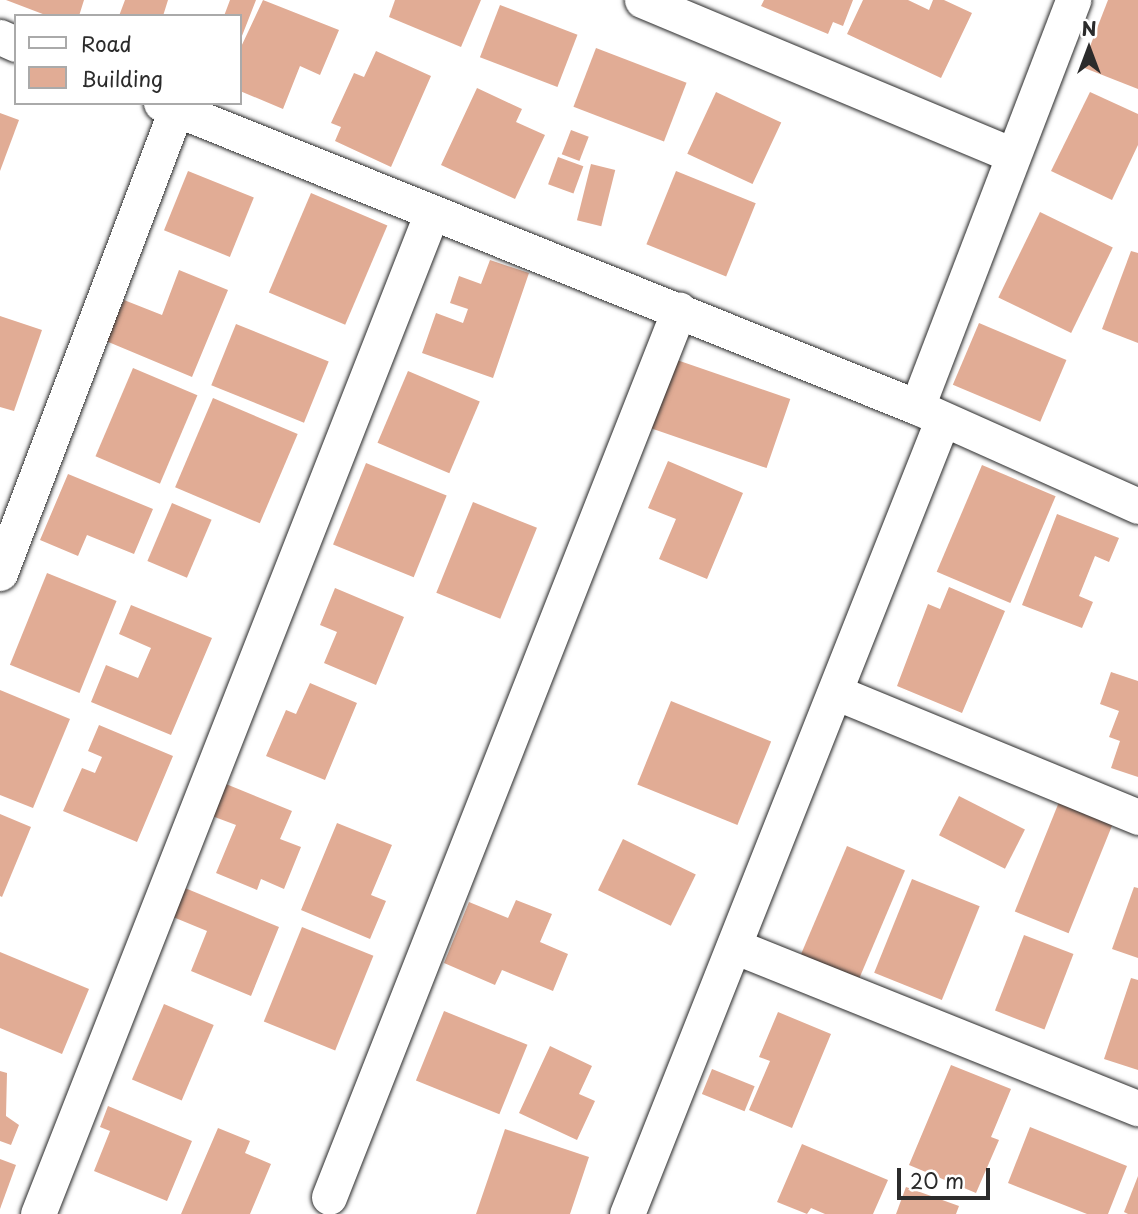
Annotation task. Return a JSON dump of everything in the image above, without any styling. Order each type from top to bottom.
[{"type":"street","points":[[642,0],[1013,155]]},
{"type":"street","points":[[627,1214],[835,692],[930,414],[1013,155],[1073,0]]},
{"type":"street","points":[[0,573],[169,106],[431,215],[679,310],[930,414],[1138,506]]},
{"type":"street","points":[[38,1214],[431,215]]},
{"type":"street","points":[[329,1197],[679,310]]},
{"type":"street","points":[[835,692],[1138,817]]},
{"type":"street","points":[[734,946],[1138,1108]]},
{"type":"building","points":[[6,0],[84,0],[80,14],[43,14]]},
{"type":"building","points":[[125,0],[168,0],[164,14],[120,14]]},
{"type":"building","points":[[230,0],[256,0],[242,36],[242,14],[225,14]]},
{"type":"building","points":[[263,0],[339,30],[320,75],[300,66],[283,109],[242,92],[242,45]]},
{"type":"building","points":[[395,0],[481,0],[461,47],[389,17]]},
{"type":"building","points":[[764,0],[853,0],[843,26],[833,22],[828,34],[761,6]]},
{"type":"building","points":[[863,0],[908,0],[929,10],[933,0],[944,0],[972,13],[941,78],[847,34]]},
{"type":"building","points":[[1108,0],[1138,0],[1138,89],[1082,67]]},
{"type":"building","points":[[500,5],[577,35],[557,87],[480,57]]},
{"type":"building","points":[[596,48],[687,83],[664,142],[573,107]]},
{"type":"building","points":[[376,51],[431,76],[391,167],[335,141],[341,127],[331,123],[354,73],[364,77]]},
{"type":"building","points":[[477,88],[522,109],[516,122],[545,135],[515,199],[441,165]]},
{"type":"building","points":[[716,92],[781,122],[753,184],[687,154]]},
{"type":"building","points":[[1090,92],[1138,114],[1138,145],[1112,200],[1051,171]]},
{"type":"building","points":[[0,113],[19,120],[0,171]]},
{"type":"building","points":[[571,130],[589,137],[579,161],[562,154]]},
{"type":"building","points":[[558,157],[583,166],[573,193],[548,184]]},
{"type":"building","points":[[591,164],[615,170],[601,226],[577,220]]},
{"type":"building","points":[[188,171],[254,198],[230,257],[164,230]]},
{"type":"building","points":[[676,171],[756,203],[726,276],[646,244]]},
{"type":"building","points":[[311,193],[387,225],[345,325],[269,292]]},
{"type":"building","points":[[1040,212],[1113,248],[1071,333],[998,297]]},
{"type":"building","points":[[1131,251],[1138,253],[1138,343],[1102,329]]},
{"type":"building","points":[[490,260],[529,273],[493,378],[422,353],[436,313],[463,323],[468,309],[450,303],[459,276],[481,284]]},
{"type":"building","points":[[179,270],[228,290],[192,377],[106,341],[124,300],[162,315]]},
{"type":"building","points":[[0,316],[42,330],[14,411],[0,407]]},
{"type":"building","points":[[979,323],[1066,360],[1040,422],[953,385]]},
{"type":"building","points":[[236,324],[329,361],[304,423],[211,385]]},
{"type":"building","points":[[674,359],[790,399],[767,468],[650,428]]},
{"type":"building","points":[[133,368],[197,395],[160,484],[95,456]]},
{"type":"building","points":[[408,371],[480,401],[449,473],[378,443]]},
{"type":"building","points":[[213,398],[298,434],[260,523],[175,487]]},
{"type":"building","points":[[668,461],[743,493],[707,579],[659,559],[676,519],[648,508]]},
{"type":"building","points":[[366,463],[447,496],[414,577],[333,545]]},
{"type":"building","points":[[982,465],[1056,496],[1010,603],[937,572]]},
{"type":"building","points":[[68,474],[153,509],[134,554],[87,535],[78,556],[40,540]]},
{"type":"building","points":[[473,502],[537,528],[500,619],[436,593]]},
{"type":"building","points":[[172,503],[212,520],[187,578],[147,561]]},
{"type":"building","points":[[1057,514],[1119,538],[1109,562],[1095,556],[1079,596],[1093,602],[1082,628],[1022,605]]},
{"type":"building","points":[[47,573],[117,601],[79,693],[10,665]]},
{"type":"building","points":[[949,587],[1005,611],[962,713],[897,686],[928,604],[940,609]]},
{"type":"building","points":[[335,588],[404,617],[376,685],[324,663],[337,632],[320,625]]},
{"type":"building","points":[[131,605],[212,638],[171,735],[91,702],[106,665],[138,678],[151,648],[119,634]]},
{"type":"building","points":[[1111,672],[1138,681],[1138,777],[1111,768],[1120,741],[1109,737],[1119,711],[1100,704]]},
{"type":"building","points":[[310,683],[357,703],[325,780],[266,756],[286,710],[296,714]]},
{"type":"building","points":[[0,690],[70,719],[33,808],[0,795]]},
{"type":"building","points":[[671,701],[771,741],[737,825],[637,784]]},
{"type":"building","points":[[99,725],[173,756],[137,842],[63,811],[82,768],[95,773],[102,757],[88,751]]},
{"type":"building","points":[[226,784],[292,811],[280,839],[301,847],[284,889],[261,879],[257,890],[216,873],[236,825],[212,816]]},
{"type":"building","points":[[959,796],[1025,830],[1005,869],[939,835]]},
{"type":"building","points":[[1059,802],[1113,824],[1069,933],[1015,911]]},
{"type":"building","points":[[0,814],[31,827],[2,897],[0,896]]},
{"type":"building","points":[[337,823],[392,845],[371,895],[386,901],[370,939],[301,910]]},
{"type":"building","points":[[623,839],[696,875],[671,926],[598,890]]},
{"type":"building","points":[[847,846],[905,871],[859,979],[801,955]]},
{"type":"building","points":[[912,879],[980,906],[942,1000],[874,973]]},
{"type":"building","points":[[1134,887],[1138,888],[1138,958],[1112,949]]},
{"type":"building","points":[[185,888],[279,927],[251,996],[191,971],[207,931],[173,917]]},
{"type":"building","points":[[516,900],[552,914],[540,942],[568,954],[553,991],[502,970],[495,985],[444,963],[469,902],[508,918]]},
{"type":"building","points":[[302,927],[373,956],[335,1050],[264,1022]]},
{"type":"building","points":[[1024,935],[1073,954],[1044,1030],[995,1011]]},
{"type":"building","points":[[0,952],[89,989],[62,1054],[0,1028]]},
{"type":"building","points":[[1131,978],[1138,980],[1138,1070],[1104,1059]]},
{"type":"building","points":[[164,1004],[214,1025],[182,1101],[132,1079]]},
{"type":"building","points":[[444,1011],[527,1045],[499,1114],[416,1081]]},
{"type":"building","points":[[778,1012],[831,1034],[792,1128],[749,1110],[770,1061],[759,1057]]},
{"type":"building","points":[[550,1046],[592,1066],[579,1094],[595,1101],[577,1140],[519,1113]]},
{"type":"building","points":[[951,1065],[1011,1089],[991,1137],[999,1140],[976,1193],[909,1165]]},
{"type":"building","points":[[712,1069],[755,1086],[745,1111],[702,1094]]},
{"type":"building","points":[[0,1071],[7,1073],[6,1116],[19,1125],[11,1145],[0,1141]]},
{"type":"building","points":[[108,1106],[192,1141],[167,1201],[94,1171],[110,1131],[100,1127]]},
{"type":"building","points":[[1030,1127],[1127,1166],[1108,1214],[1087,1214],[1008,1183]]},
{"type":"building","points":[[218,1128],[250,1141],[245,1153],[271,1164],[250,1214],[181,1214]]},
{"type":"building","points":[[505,1129],[589,1157],[570,1214],[476,1214]]},
{"type":"building","points":[[802,1144],[888,1180],[873,1214],[825,1214],[811,1208],[807,1214],[777,1202]]},
{"type":"building","points":[[0,1159],[16,1165],[0,1209]]},
{"type":"building","points":[[1138,1176],[1138,1214],[1128,1214],[1124,1212]]},
{"type":"building","points":[[906,1187],[959,1206],[956,1214],[896,1214]]}]
